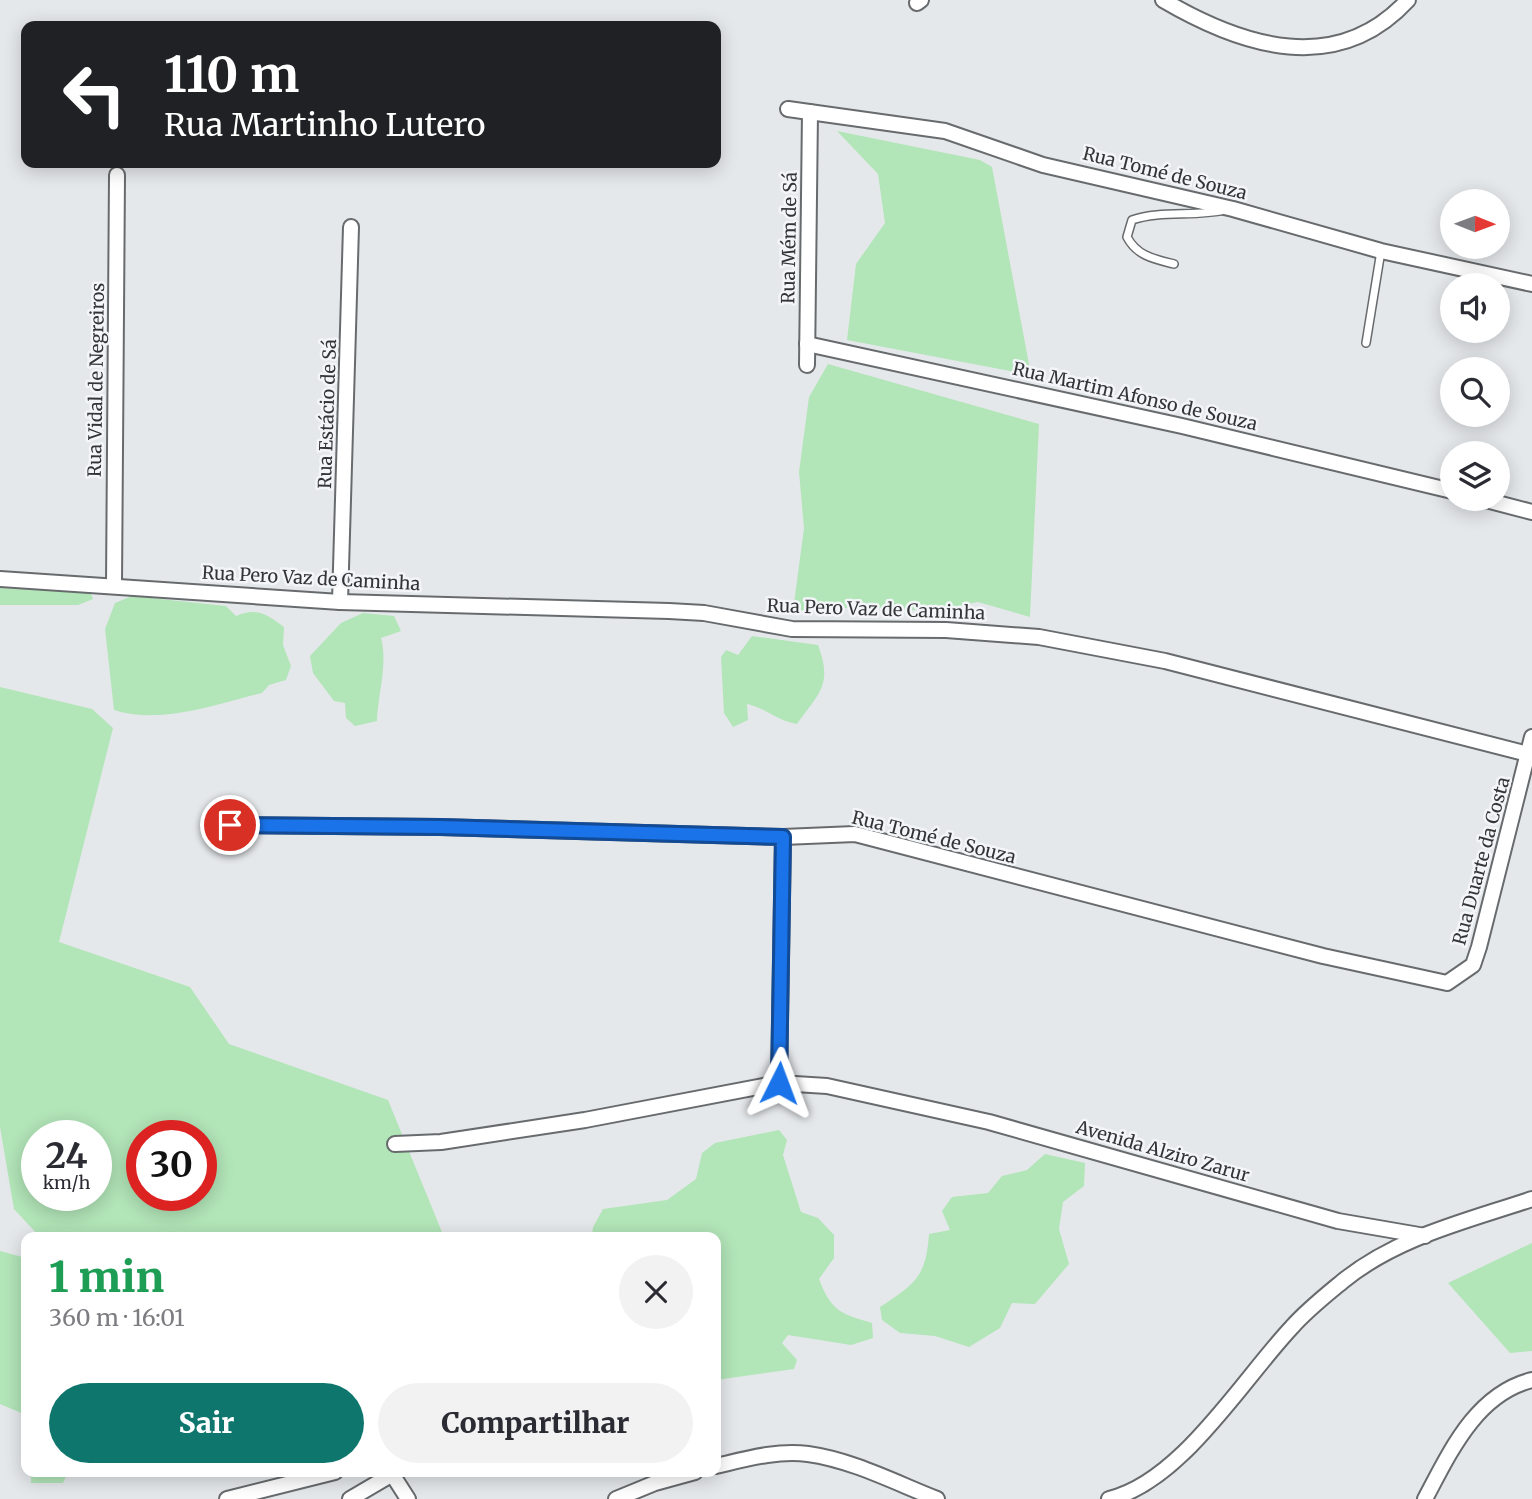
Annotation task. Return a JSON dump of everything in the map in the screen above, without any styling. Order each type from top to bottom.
[{"type":"street","points":[[1163,0],[1244,39],[1301,47],[1333,46],[1366,34],[1382,25],[1408,0]]},
{"type":"street","name":"Rua Tomé de Souza","points":[[788,109],[945,131],[1043,165],[1233,209],[1381,251],[1532,284]]},
{"type":"street","name":"Rua Mém de Sá","points":[[807,365],[810,112]]},
{"type":"street","name":"Rua Vidal de Negreiros","points":[[114,585],[117,175]]},
{"type":"street","name":"Rua Estácio de Sá","points":[[340,602],[351,227]]},
{"type":"street","name":"Rua Martim Afonso de Souza","points":[[807,344],[1182,426],[1440,488]]},
{"type":"street","points":[[1510,506],[1532,512]]},
{"type":"street","name":"Rua Pero Vaz de Caminha","points":[[0,579],[340,602],[704,613],[792,629],[946,630],[1039,637],[1165,661],[1528,754]]},
{"type":"street","name":"Rua Duarte da Costa","points":[[1447,983],[1473,965],[1532,737]]},
{"type":"street","name":"Rua Tomé de Souza","points":[[230,825],[440,827],[783,837],[855,834],[1322,956],[1447,983]]},
{"type":"street","points":[[395,1144],[441,1142],[572,1122],[779,1083],[783,837]]},
{"type":"street","name":"Avenida Alziro Zarur","points":[[779,1083],[827,1086],[976,1119],[1338,1221],[1425,1236],[1532,1199]]},
{"type":"street","points":[[1109,1499],[1146,1484],[1173,1464],[1293,1325],[1346,1279],[1401,1243],[1425,1236]]},
{"type":"street","points":[[1425,1499],[1454,1444],[1490,1400],[1516,1384],[1532,1380]]},
{"type":"street","points":[[721,1465],[769,1454],[808,1454],[852,1465],[937,1499]]},
{"type":"street","points":[[227,1499],[315,1477]]},
{"type":"street","points":[[350,1499],[384,1477]]},
{"type":"street","points":[[395,1477],[408,1499]]},
{"type":"street","points":[[616,1499],[677,1477]]},
{"type":"lane","points":[[1174,264],[1146,257],[1133,249],[1127,237],[1132,220],[1143,216],[1202,215],[1233,209]]},
{"type":"lane","points":[[1366,343],[1381,251]]},
{"type":"green space","points":[[837,131],[980,160],[992,167],[1031,375],[847,340],[856,264],[885,223],[878,174]]},
{"type":"green space","points":[[828,364],[1039,424],[1030,617],[978,602],[932,611],[864,607],[793,611],[804,528],[799,472],[809,397]]},
{"type":"green space","points":[[0,588],[90,591],[93,599],[78,605],[0,605]]},
{"type":"green space","points":[[132,596],[226,606],[236,616],[250,612],[267,615],[284,627],[283,645],[291,666],[286,680],[269,685],[262,693],[188,711],[150,715],[114,710],[105,629],[115,603]]},
{"type":"green space","points":[[363,613],[394,616],[401,631],[381,638],[383,669],[377,721],[355,726],[346,718],[345,703],[334,701],[313,673],[310,656],[341,623]]},
{"type":"green space","points":[[752,636],[818,645],[824,679],[817,696],[797,724],[747,704],[748,720],[733,727],[724,713],[721,657],[726,650],[738,655]]},
{"type":"green space","points":[[0,687],[92,709],[113,728],[59,942],[190,987],[229,1044],[388,1100],[442,1232],[35,1232],[14,1209],[0,1127]]},
{"type":"green space","points":[[779,1130],[787,1140],[783,1155],[801,1212],[818,1218],[834,1235],[834,1258],[819,1279],[823,1290],[838,1310],[872,1323],[873,1338],[851,1345],[788,1335],[782,1343],[797,1360],[794,1369],[721,1379],[721,1232],[592,1232],[603,1209],[667,1200],[696,1179],[702,1153],[715,1143]]},
{"type":"green space","points":[[1045,1154],[1085,1163],[1084,1186],[1063,1202],[1059,1229],[1069,1264],[1035,1304],[1012,1303],[1000,1328],[969,1347],[935,1336],[900,1333],[882,1320],[880,1307],[917,1278],[925,1260],[929,1234],[950,1230],[942,1211],[952,1197],[988,1193],[1002,1176],[1027,1170]]},
{"type":"green space","points":[[1532,1243],[1532,1351],[1510,1353],[1448,1283]]},
{"type":"green space","points":[[0,1251],[21,1257],[21,1413],[0,1404]]},
{"type":"green space","points":[[31,1477],[66,1477],[63,1483],[31,1483]]},
{"type":"route","points":[[230,825],[440,827],[783,837],[779,1083]]}]
